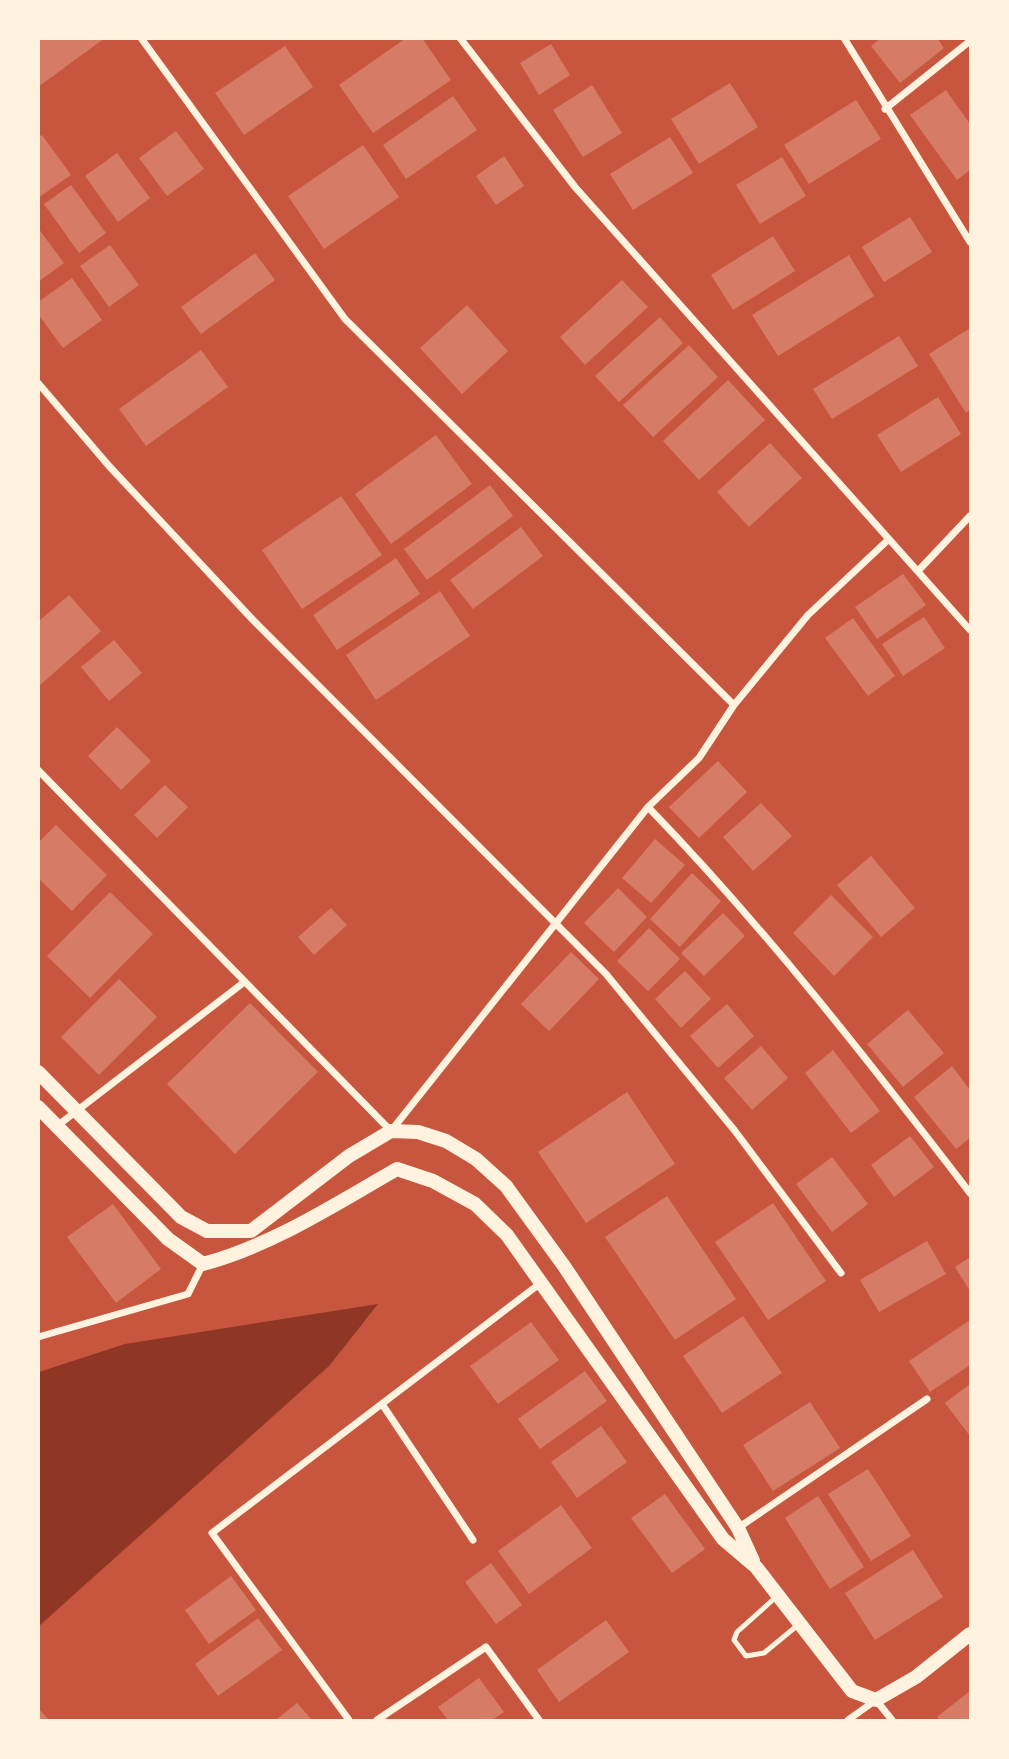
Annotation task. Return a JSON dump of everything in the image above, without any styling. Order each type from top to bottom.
[{"type":"main road","points":[[38,1072],[181,1217],[207,1231],[251,1231],[349,1156],[391,1131],[418,1132],[446,1141],[476,1159],[506,1186],[564,1266],[738,1528],[756,1567]]},
{"type":"main road","points":[[38,1107],[168,1239],[203,1264],[240,1255],[271,1240],[397,1170],[433,1181],[475,1204],[508,1235],[543,1282],[723,1539],[756,1567],[852,1691],[876,1700],[916,1677],[971,1634]]},
{"type":"street","points":[[141,38],[345,319],[734,705]]},
{"type":"street","points":[[460,38],[575,187],[971,631]]},
{"type":"street","points":[[844,38],[885,109],[971,242]]},
{"type":"street","points":[[885,109],[971,41]]},
{"type":"street","points":[[38,383],[109,466],[253,620],[554,925],[606,974],[735,1130],[841,1273]]},
{"type":"street","points":[[918,570],[971,516]]},
{"type":"street","points":[[38,770],[243,983],[391,1131],[648,807],[699,758],[734,705],[808,615],[889,539]]},
{"type":"street","points":[[648,807],[720,882],[780,953],[971,1193]]},
{"type":"street","points":[[57,1126],[243,983]]},
{"type":"street","points":[[38,1337],[188,1294],[203,1264]]},
{"type":"street","points":[[349,1720],[212,1533],[543,1282]]},
{"type":"street","points":[[738,1528],[927,1399]]},
{"type":"street","points":[[382,1404],[472,1540]]},
{"type":"street","points":[[377,1720],[486,1647],[539,1720]]},
{"type":"street","points":[[848,1720],[876,1700],[892,1720]]},
{"type":"lane","points":[[779,1595],[737,1632],[734,1640],[739,1649],[746,1656],[758,1656],[801,1623]]},
{"type":"shaded area","points":[[378,1304],[329,1366],[39,1626],[39,1372],[125,1344]]},
{"type":"building","points":[[38,38],[105,38],[38,87]]},
{"type":"building","points":[[406,38],[422,38],[451,80],[373,133],[339,85]]},
{"type":"building","points":[[881,38],[937,38],[944,48],[900,83],[871,46]]},
{"type":"building","points":[[551,44],[570,75],[539,95],[520,63]]},
{"type":"building","points":[[285,46],[313,87],[244,135],[215,93]]},
{"type":"building","points":[[730,83],[758,127],[699,164],[671,119]]},
{"type":"building","points":[[592,85],[622,133],[583,157],[553,110]]},
{"type":"building","points":[[946,90],[970,124],[970,170],[957,180],[910,115]]},
{"type":"building","points":[[453,96],[477,130],[406,179],[383,145]]},
{"type":"building","points":[[856,100],[881,139],[809,184],[784,145]]},
{"type":"building","points":[[176,131],[204,169],[167,196],[139,158]]},
{"type":"building","points":[[42,135],[71,175],[38,198],[38,137]]},
{"type":"building","points":[[670,137],[693,173],[633,210],[610,174]]},
{"type":"building","points":[[363,145],[399,197],[324,249],[288,196]]},
{"type":"building","points":[[117,153],[150,198],[118,222],[85,176]]},
{"type":"building","points":[[504,156],[524,186],[496,205],[476,176]]},
{"type":"building","points":[[782,157],[806,196],[760,224],[736,185]]},
{"type":"building","points":[[71,185],[106,233],[79,253],[44,204]]},
{"type":"building","points":[[910,217],[932,252],[884,282],[862,247]]},
{"type":"building","points":[[38,228],[64,263],[38,282]]},
{"type":"building","points":[[773,236],[795,271],[733,310],[711,275]]},
{"type":"building","points":[[110,245],[139,285],[109,307],[80,266]]},
{"type":"building","points":[[255,253],[275,280],[201,334],[181,307]]},
{"type":"building","points":[[849,255],[874,296],[778,356],[752,315]]},
{"type":"building","points":[[72,278],[102,320],[63,348],[38,314],[38,302]]},
{"type":"building","points":[[622,280],[648,307],[585,365],[560,337]]},
{"type":"building","points":[[467,305],[508,351],[462,394],[420,348]]},
{"type":"building","points":[[660,317],[683,343],[619,402],[595,376]]},
{"type":"building","points":[[970,328],[970,410],[966,413],[929,354]]},
{"type":"building","points":[[899,336],[918,366],[832,419],[813,389]]},
{"type":"building","points":[[689,345],[718,377],[653,437],[623,405]]},
{"type":"building","points":[[201,350],[228,387],[146,446],[119,409]]},
{"type":"building","points":[[728,380],[765,420],[699,480],[663,441]]},
{"type":"building","points":[[938,397],[961,434],[901,472],[877,435]]},
{"type":"building","points":[[436,435],[472,484],[391,544],[355,494]]},
{"type":"building","points":[[770,443],[802,478],[749,527],[717,492]]},
{"type":"building","points":[[490,485],[513,516],[427,580],[404,549]]},
{"type":"building","points":[[341,496],[382,555],[302,609],[262,550]]},
{"type":"building","points":[[521,527],[543,556],[473,609],[450,580]]},
{"type":"building","points":[[396,558],[420,594],[337,650],[313,615]]},
{"type":"building","points":[[903,574],[926,605],[877,639],[855,607]]},
{"type":"building","points":[[440,591],[470,636],[376,700],[346,655]]},
{"type":"building","points":[[69,595],[101,631],[38,687],[38,622]]},
{"type":"building","points":[[924,617],[945,648],[903,676],[882,644]]},
{"type":"building","points":[[853,618],[895,676],[868,696],[825,638]]},
{"type":"building","points":[[114,640],[142,673],[109,701],[81,667]]},
{"type":"building","points":[[117,727],[151,761],[121,790],[88,756]]},
{"type":"building","points":[[718,761],[747,792],[699,838],[669,807]]},
{"type":"building","points":[[165,785],[188,807],[157,838],[134,815]]},
{"type":"building","points":[[761,803],[792,836],[753,871],[723,837]]},
{"type":"building","points":[[56,825],[107,875],[72,911],[38,878],[38,843]]},
{"type":"building","points":[[655,839],[685,865],[651,903],[622,878]]},
{"type":"building","points":[[871,856],[915,908],[881,937],[837,885]]},
{"type":"building","points":[[692,873],[721,901],[680,947],[650,919]]},
{"type":"building","points":[[618,888],[647,917],[614,952],[584,923]]},
{"type":"building","points":[[110,892],[153,934],[90,998],[47,956]]},
{"type":"building","points":[[831,895],[873,937],[834,976],[793,933]]},
{"type":"building","points":[[331,908],[347,925],[314,955],[298,937]]},
{"type":"building","points":[[723,913],[745,936],[704,976],[681,953]]},
{"type":"building","points":[[649,928],[680,959],[648,991],[617,961]]},
{"type":"building","points":[[571,952],[599,979],[549,1031],[521,1004]]},
{"type":"building","points":[[685,971],[711,999],[681,1028],[655,999]]},
{"type":"building","points":[[119,979],[157,1017],[99,1075],[61,1037]]},
{"type":"building","points":[[250,1003],[318,1072],[235,1154],[167,1084]]},
{"type":"building","points":[[727,1004],[754,1036],[718,1068],[690,1036]]},
{"type":"building","points":[[908,1010],[944,1053],[903,1087],[867,1044]]},
{"type":"building","points":[[761,1046],[788,1078],[752,1110],[724,1078]]},
{"type":"building","points":[[833,1050],[880,1111],[851,1133],[805,1073]]},
{"type":"building","points":[[952,1066],[970,1090],[970,1138],[956,1149],[914,1097]]},
{"type":"building","points":[[627,1092],[675,1164],[586,1223],[538,1152]]},
{"type":"building","points":[[910,1136],[934,1167],[894,1197],[871,1165]]},
{"type":"building","points":[[832,1157],[868,1204],[832,1232],[796,1184]]},
{"type":"building","points":[[667,1196],[736,1299],[675,1340],[605,1237]]},
{"type":"building","points":[[773,1203],[826,1281],[768,1320],[715,1242]]},
{"type":"building","points":[[113,1204],[161,1269],[116,1303],[67,1237]]},
{"type":"building","points":[[927,1241],[946,1274],[879,1312],[860,1280]]},
{"type":"building","points":[[970,1257],[970,1291],[955,1267]]},
{"type":"building","points":[[743,1316],[782,1373],[722,1413],[683,1356]]},
{"type":"building","points":[[970,1320],[970,1365],[930,1392],[909,1361]]},
{"type":"building","points":[[531,1322],[559,1360],[498,1404],[470,1366]]},
{"type":"building","points":[[585,1371],[607,1401],[540,1449],[518,1419]]},
{"type":"building","points":[[970,1384],[970,1436],[945,1403]]},
{"type":"building","points":[[810,1402],[840,1448],[773,1491],[743,1445]]},
{"type":"building","points":[[601,1426],[627,1462],[577,1498],[551,1462]]},
{"type":"building","points":[[868,1469],[911,1536],[871,1561],[828,1494]]},
{"type":"building","points":[[665,1494],[705,1549],[672,1573],[631,1518]]},
{"type":"building","points":[[818,1496],[864,1567],[830,1589],[785,1518]]},
{"type":"building","points":[[561,1505],[592,1548],[529,1594],[498,1551]]},
{"type":"building","points":[[913,1550],[943,1597],[875,1640],[845,1593]]},
{"type":"building","points":[[491,1563],[522,1605],[496,1624],[465,1582]]},
{"type":"building","points":[[231,1576],[256,1610],[209,1644],[185,1610]]},
{"type":"building","points":[[258,1618],[282,1650],[218,1696],[195,1664]]},
{"type":"building","points":[[606,1620],[629,1652],[559,1702],[537,1670]]},
{"type":"building","points":[[479,1678],[504,1712],[492,1720],[448,1720],[438,1707]]},
{"type":"building","points":[[970,1691],[970,1720],[940,1720],[937,1717]]},
{"type":"building","points":[[297,1703],[312,1720],[276,1720]]},
{"type":"building","points":[[38,1708],[49,1720],[38,1720]]}]
